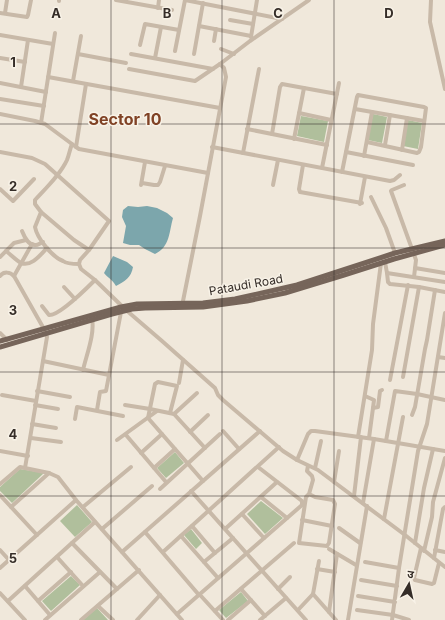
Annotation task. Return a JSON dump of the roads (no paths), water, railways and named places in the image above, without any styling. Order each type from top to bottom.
[{"type":"main road","points":[[314,282],[383,262],[445,241]]},
{"type":"main road","points":[[0,347],[8,342],[92,317],[124,310],[182,305],[203,307],[247,301],[285,293],[395,253],[445,245]]},
{"type":"main road","points":[[0,342],[8,342]]},
{"type":"street","points":[[5,13],[7,0]]},
{"type":"street","points":[[0,13],[28,16],[31,0]]},
{"type":"street","points":[[116,0],[172,10]]},
{"type":"street","points":[[158,8],[159,0]]},
{"type":"street","points":[[176,51],[185,0],[282,19]]},
{"type":"street","points":[[250,41],[257,0]]},
{"type":"street","points":[[129,69],[195,81],[307,0]]},
{"type":"street","points":[[431,0],[430,22],[445,89]]},
{"type":"street","points":[[194,54],[203,3]]},
{"type":"street","points":[[230,20],[253,24]]},
{"type":"street","points":[[140,45],[145,24],[179,30]]},
{"type":"street","points":[[155,58],[161,26]]},
{"type":"street","points":[[199,26],[251,36]]},
{"type":"street","points":[[214,40],[216,29]]},
{"type":"street","points":[[41,122],[55,33]]},
{"type":"street","points":[[0,35],[53,44]]},
{"type":"street","points":[[73,81],[81,36]]},
{"type":"street","points":[[21,87],[28,40]]},
{"type":"street","points":[[221,49],[234,54]]},
{"type":"street","points":[[78,54],[126,63]]},
{"type":"street","points":[[131,54],[213,69]]},
{"type":"street","points":[[0,58],[25,62]]},
{"type":"street","points":[[182,305],[226,77],[220,64]]},
{"type":"street","points":[[243,153],[259,69]]},
{"type":"street","points":[[48,77],[220,108]]},
{"type":"street","points":[[0,83],[46,92]]},
{"type":"street","points":[[322,168],[339,83]]},
{"type":"street","points":[[76,148],[86,84]]},
{"type":"street","points":[[272,134],[281,86],[284,84],[337,94]]},
{"type":"street","points":[[294,139],[304,88]]},
{"type":"street","points":[[342,172],[357,97],[359,95],[426,108],[419,152],[402,150],[367,142]]},
{"type":"street","points":[[0,99],[44,106]]},
{"type":"street","points":[[355,109],[424,121]]},
{"type":"street","points":[[364,156],[372,112]]},
{"type":"street","points":[[299,113],[332,120]]},
{"type":"street","points":[[0,114],[41,122],[79,149],[208,173]]},
{"type":"street","points":[[385,145],[390,115]]},
{"type":"street","points":[[402,150],[407,118]]},
{"type":"street","points":[[247,129],[327,145]]},
{"type":"street","points":[[72,144],[67,160],[57,175],[34,202],[41,212],[74,240],[89,250]]},
{"type":"street","points":[[212,147],[390,181],[394,180],[400,175]]},
{"type":"street","points":[[0,152],[32,158],[45,164],[109,221],[78,264]]},
{"type":"street","points":[[346,152],[412,164]]},
{"type":"street","points":[[273,185],[278,160]]},
{"type":"street","points":[[145,162],[141,184],[158,185],[165,166]]},
{"type":"street","points":[[303,164],[299,189],[300,192],[361,204],[365,177]]},
{"type":"street","points":[[0,196],[2,191],[13,201],[34,179]]},
{"type":"street","points":[[404,185],[391,191],[416,260],[414,277]]},
{"type":"street","points":[[371,197],[386,228],[395,253]]},
{"type":"street","points":[[41,212],[35,229],[47,248],[63,262],[78,264]]},
{"type":"street","points":[[22,231],[26,240],[32,244],[36,245],[43,242]]},
{"type":"street","points":[[0,257],[16,242],[26,240]]},
{"type":"street","points":[[14,276],[32,244]]},
{"type":"street","points":[[6,251],[22,263],[28,263],[32,262],[47,248]]},
{"type":"street","points":[[383,262],[389,283],[445,292]]},
{"type":"street","points":[[354,496],[365,396],[372,350],[373,324],[383,262]]},
{"type":"street","points":[[78,264],[81,269],[95,280],[124,310],[215,388],[218,395],[223,400],[279,447],[297,460],[315,468],[365,504],[445,568]]},
{"type":"street","points":[[415,268],[445,273]]},
{"type":"street","points":[[0,275],[3,273],[8,273],[14,276],[45,331],[47,340],[25,468]]},
{"type":"street","points":[[387,273],[445,282]]},
{"type":"street","points":[[42,306],[49,315],[54,315],[75,299],[95,280]]},
{"type":"street","points":[[390,380],[408,285]]},
{"type":"street","points":[[64,287],[75,299]]},
{"type":"street","points":[[403,377],[419,287]]},
{"type":"street","points":[[412,415],[415,408],[435,290]]},
{"type":"street","points":[[96,410],[100,392],[106,391],[124,310]]},
{"type":"street","points":[[392,618],[418,451],[427,424],[445,313]]},
{"type":"street","points":[[83,370],[93,327],[92,317]]},
{"type":"street","points":[[0,333],[8,342]]},
{"type":"street","points":[[438,357],[445,358]]},
{"type":"street","points":[[179,383],[183,360]]},
{"type":"street","points":[[43,361],[109,374]]},
{"type":"street","points":[[148,418],[155,384],[158,382],[177,386],[172,414]]},
{"type":"street","points":[[373,408],[377,408],[380,391],[382,390]]},
{"type":"street","points":[[38,391],[70,397]]},
{"type":"street","points":[[386,441],[395,391],[445,400]]},
{"type":"street","points":[[172,414],[197,393]]},
{"type":"street","points":[[2,395],[58,409]]},
{"type":"street","points":[[348,620],[365,504],[374,400],[365,396]]},
{"type":"street","points":[[126,405],[172,414],[205,448]]},
{"type":"street","points":[[75,418],[77,406],[123,416]]},
{"type":"street","points":[[118,440],[157,411]]},
{"type":"street","points":[[190,432],[208,415]]},
{"type":"street","points":[[384,520],[403,416]]},
{"type":"street","points":[[148,418],[203,480]]},
{"type":"street","points":[[32,424],[56,428]]},
{"type":"street","points":[[122,552],[260,431]]},
{"type":"street","points":[[297,460],[308,434],[311,431],[371,438],[445,451]]},
{"type":"street","points":[[160,489],[221,433],[239,449]]},
{"type":"street","points":[[141,453],[162,434]]},
{"type":"street","points":[[126,435],[166,482]]},
{"type":"street","points":[[30,438],[61,442]]},
{"type":"street","points":[[315,468],[321,441]]},
{"type":"street","points":[[163,552],[279,447]]},
{"type":"street","points":[[154,468],[175,449]]},
{"type":"street","points":[[414,543],[433,449]]},
{"type":"street","points":[[0,451],[28,456]]},
{"type":"street","points":[[334,482],[339,451]]},
{"type":"street","points":[[439,563],[434,583],[432,584],[415,580],[414,578],[432,517],[433,502],[445,458]]},
{"type":"street","points":[[308,466],[308,472],[312,476],[313,480],[309,494],[306,497],[299,543],[327,546],[332,526],[335,501],[311,496],[309,494]]},
{"type":"street","points":[[0,484],[20,467],[49,473],[58,477],[82,507],[182,620]]},
{"type":"street","points":[[82,507],[131,467]]},
{"type":"street","points":[[177,614],[302,505],[302,501],[258,467]]},
{"type":"street","points":[[11,507],[49,473]]},
{"type":"street","points":[[225,529],[277,482]]},
{"type":"street","points":[[102,529],[152,486]]},
{"type":"street","points":[[191,491],[298,610],[304,618],[299,620]]},
{"type":"street","points":[[0,495],[37,535]]},
{"type":"street","points":[[261,497],[287,518]]},
{"type":"street","points":[[0,568],[76,500]]},
{"type":"street","points":[[434,558],[443,509],[445,507]]},
{"type":"street","points":[[242,514],[264,538]]},
{"type":"street","points":[[302,520],[332,526]]},
{"type":"street","points":[[8,602],[96,522]]},
{"type":"street","points":[[192,526],[215,553]]},
{"type":"street","points":[[340,528],[360,543]]},
{"type":"street","points":[[439,528],[445,530]]},
{"type":"street","points":[[145,532],[223,620]]},
{"type":"street","points":[[181,536],[218,578]]},
{"type":"street","points":[[204,562],[233,538]]},
{"type":"street","points":[[72,543],[117,589]]},
{"type":"street","points":[[215,611],[294,543]]},
{"type":"street","points":[[329,549],[356,565]]},
{"type":"street","points":[[0,550],[9,560]]},
{"type":"street","points":[[435,550],[445,552]]},
{"type":"street","points":[[329,612],[337,554]]},
{"type":"street","points":[[57,556],[83,586]]},
{"type":"street","points":[[298,610],[313,594],[318,561]]},
{"type":"street","points":[[364,562],[399,568]]},
{"type":"street","points":[[317,569],[334,572]]},
{"type":"street","points":[[81,620],[139,570]]},
{"type":"street","points":[[38,601],[71,572]]},
{"type":"street","points":[[44,620],[100,572]]},
{"type":"street","points":[[278,589],[290,577]]},
{"type":"street","points":[[361,580],[397,586]]},
{"type":"street","points":[[25,586],[50,615]]},
{"type":"street","points":[[241,588],[265,616]]},
{"type":"street","points":[[0,593],[25,620]]},
{"type":"street","points":[[313,594],[336,620]]},
{"type":"street","points":[[137,620],[160,595]]},
{"type":"street","points":[[358,596],[395,602]]},
{"type":"street","points":[[260,620],[286,598]]},
{"type":"street","points":[[228,620],[251,600]]},
{"type":"street","points":[[98,606],[113,620]]},
{"type":"street","points":[[356,610],[409,620]]},
{"type":"water","points":[[128,206],[147,206],[157,208],[173,218],[168,239],[160,251],[155,254],[139,245],[123,243],[126,226],[122,217],[123,210]]},
{"type":"water","points":[[113,256],[127,262],[133,267],[129,277],[116,286],[104,273]]},
{"type":"district","name":"Sector 10","points":[[125,119]]}]
